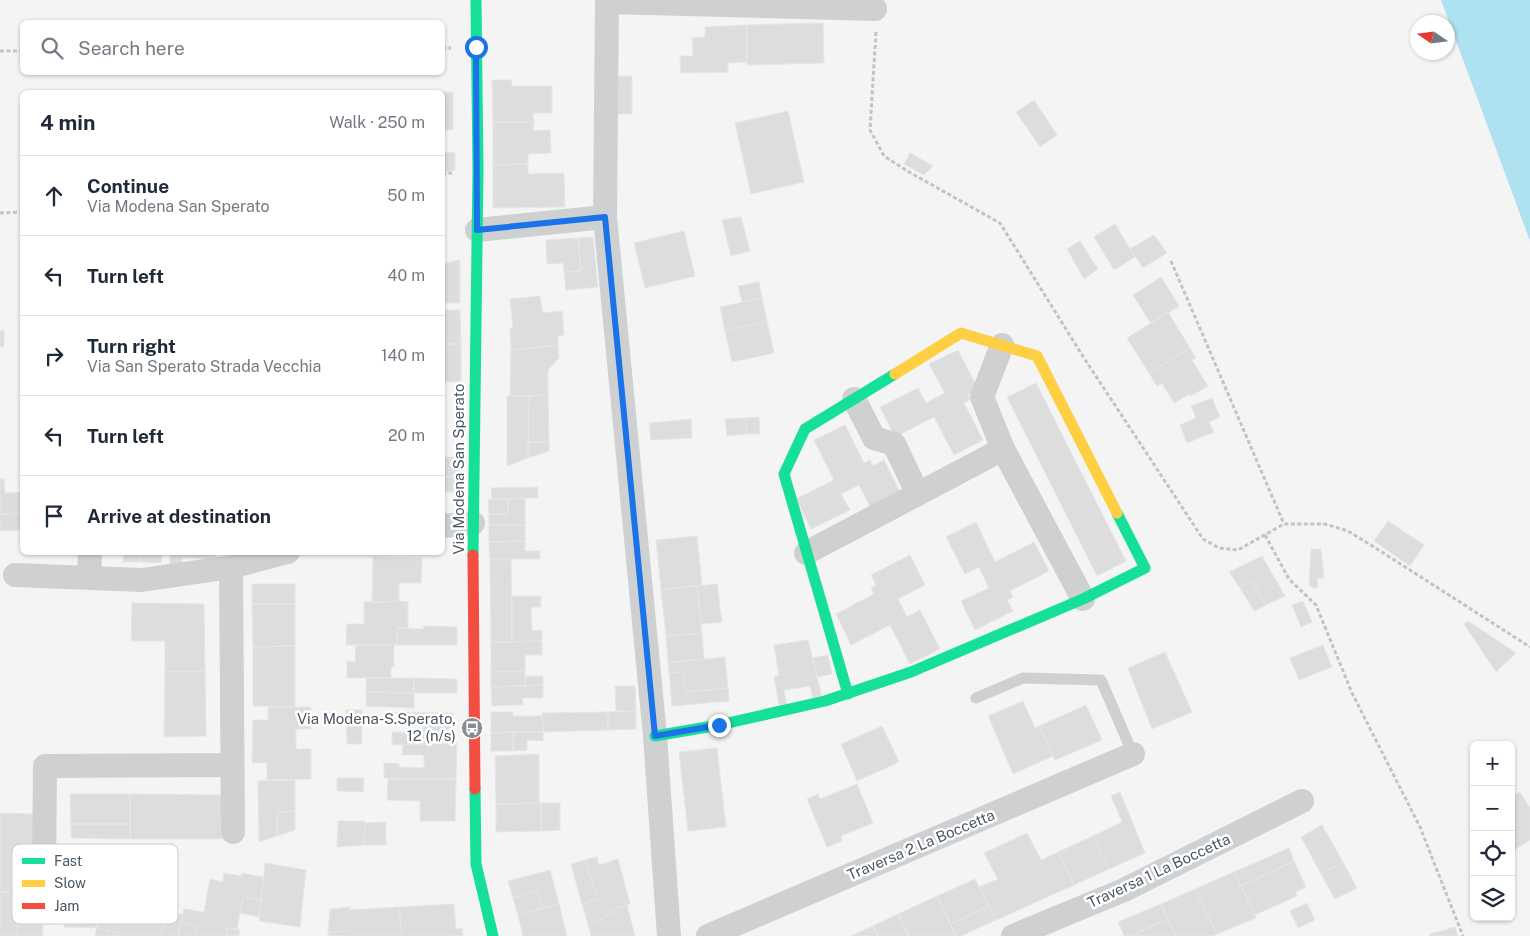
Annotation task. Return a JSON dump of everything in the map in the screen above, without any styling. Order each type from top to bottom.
[{"type":"street","name":"Via Modena San Sperato","points":[[476,0],[477,230],[473,523],[476,864],[493,936]]},
{"type":"street","points":[[669,936],[655,736],[605,217],[607,1],[701,2],[875,9]]},
{"type":"street","points":[[477,230],[605,217]]},
{"type":"street","points":[[655,736],[719,725],[848,694],[912,672],[1082,599],[1145,568],[1037,356],[961,332],[804,429],[784,474],[848,694]]},
{"type":"street","points":[[1002,345],[982,397],[1004,449],[1082,599]]},
{"type":"street","points":[[854,399],[874,438],[894,444],[918,494]]},
{"type":"street","points":[[806,553],[1004,449]]},
{"type":"street","points":[[445,526],[473,523]]},
{"type":"street","points":[[89,578],[90,555]]},
{"type":"street","points":[[15,576],[142,580],[230,567],[276,555]]},
{"type":"street","points":[[230,567],[233,832]]},
{"type":"street","name":"Traversa 2 La Boccetta","points":[[708,936],[1133,754]]},
{"type":"street","points":[[44,844],[45,766],[232,765]]},
{"type":"street","name":"Traversa 1 La Boccetta","points":[[1013,936],[1124,890],[1302,801]]},
{"type":"lane","points":[[976,698],[1023,678],[1101,680],[1133,754]]},
{"type":"path","points":[[875,9],[877,28],[870,130],[884,156],[1000,223],[1084,358],[1203,539],[1219,548],[1238,550],[1284,524],[1325,524],[1348,532],[1374,547],[1530,647]]},
{"type":"path","points":[[0,52],[20,51]]},
{"type":"path","points":[[0,213],[20,212]]},
{"type":"path","points":[[1171,261],[1284,524]]},
{"type":"path","points":[[1265,535],[1289,579],[1316,605],[1352,693],[1420,827],[1463,936]]},
{"type":"water","points":[[1441,0],[1530,0],[1530,241],[1455,38],[1455,15],[1447,15]]},
{"type":"building","points":[[823,23],[824,63],[747,65],[747,25]]},
{"type":"building","points":[[747,25],[747,62],[728,63],[728,72],[681,73],[680,56],[693,56],[692,38],[705,37],[705,27]]},
{"type":"building","points":[[613,76],[632,76],[632,114],[613,114]]},
{"type":"building","points":[[492,80],[511,80],[512,86],[552,86],[552,113],[533,113],[534,122],[493,122]]},
{"type":"building","points":[[445,92],[453,92],[453,130],[445,130]]},
{"type":"building","points":[[1034,100],[1057,135],[1040,147],[1016,112]]},
{"type":"building","points":[[788,111],[804,182],[751,194],[735,123]]},
{"type":"building","points":[[493,122],[534,122],[533,131],[550,130],[551,153],[528,154],[528,164],[493,165]]},
{"type":"building","points":[[455,152],[455,170],[445,172],[445,153]]},
{"type":"building","points":[[910,153],[933,166],[924,175],[904,164]]},
{"type":"building","points":[[528,164],[528,174],[564,173],[565,207],[493,208],[493,165]]},
{"type":"building","points":[[741,217],[750,251],[731,256],[722,220]]},
{"type":"building","points":[[1115,224],[1135,257],[1114,270],[1094,237]]},
{"type":"building","points":[[684,231],[695,276],[645,288],[634,243]]},
{"type":"building","points":[[1154,235],[1167,253],[1143,268],[1130,249]]},
{"type":"building","points":[[593,237],[598,287],[566,290],[564,272],[581,271],[578,238]]},
{"type":"building","points":[[578,238],[581,271],[564,272],[563,263],[547,264],[546,240]]},
{"type":"building","points":[[1080,241],[1098,269],[1084,279],[1067,249]]},
{"type":"building","points":[[460,260],[460,303],[445,303],[445,263]]},
{"type":"building","points":[[1161,277],[1179,306],[1151,324],[1133,295]]},
{"type":"building","points":[[759,282],[762,298],[742,302],[738,286]]},
{"type":"building","points":[[540,296],[543,313],[562,311],[564,335],[558,336],[558,345],[511,350],[510,329],[513,328],[510,299]]},
{"type":"building","points":[[762,298],[767,321],[725,331],[720,307]]},
{"type":"building","points":[[445,310],[460,310],[461,344],[445,344]]},
{"type":"building","points":[[1168,312],[1190,348],[1149,373],[1127,338]]},
{"type":"building","points":[[767,321],[774,353],[732,362],[725,331]]},
{"type":"building","points":[[4,330],[4,347],[0,347],[0,331]]},
{"type":"building","points":[[445,344],[461,344],[461,382],[445,382]]},
{"type":"building","points":[[558,345],[559,358],[548,370],[548,395],[510,396],[511,350]]},
{"type":"building","points":[[1190,348],[1196,358],[1192,360],[1208,386],[1174,403],[1162,383],[1157,386],[1149,373]]},
{"type":"building","points":[[958,350],[978,389],[968,395],[971,399],[964,403],[983,440],[954,455],[934,417],[895,437],[880,407],[918,388],[926,403],[945,393],[929,364]]},
{"type":"building","points":[[1036,383],[1126,561],[1097,576],[1007,397]]},
{"type":"building","points":[[548,395],[549,442],[528,442],[529,396]]},
{"type":"building","points":[[507,396],[529,396],[528,458],[507,466]]},
{"type":"building","points":[[1212,398],[1220,417],[1209,422],[1214,432],[1187,443],[1180,425],[1196,418],[1191,406]]},
{"type":"building","points":[[759,417],[760,434],[747,434],[745,418]]},
{"type":"building","points":[[745,418],[747,434],[727,436],[725,419]]},
{"type":"building","points":[[691,419],[692,438],[651,440],[649,423]]},
{"type":"building","points":[[845,425],[864,463],[870,460],[873,466],[884,460],[904,500],[874,514],[859,485],[841,494],[850,510],[811,529],[796,499],[834,480],[814,440]]},
{"type":"building","points":[[528,442],[549,442],[549,451],[528,458]]},
{"type":"building","points":[[445,457],[461,457],[462,477],[445,477]]},
{"type":"building","points":[[445,477],[462,477],[462,492],[445,492]]},
{"type":"building","points":[[0,479],[4,479],[5,493],[20,492],[20,513],[0,514]]},
{"type":"building","points":[[538,487],[538,498],[492,499],[491,488]]},
{"type":"building","points":[[525,498],[525,525],[489,525],[489,514],[508,514],[508,499]]},
{"type":"building","points":[[488,499],[508,499],[508,514],[489,514]]},
{"type":"building","points":[[20,513],[20,530],[0,531],[0,514]]},
{"type":"building","points":[[1388,521],[1424,545],[1410,566],[1374,541]]},
{"type":"building","points":[[976,522],[995,562],[1034,542],[1049,571],[1010,591],[1013,597],[1007,600],[1013,611],[975,630],[961,601],[989,588],[979,567],[965,574],[946,537]]},
{"type":"building","points":[[489,525],[525,525],[525,541],[489,542]]},
{"type":"building","points":[[697,536],[702,585],[661,590],[656,540]]},
{"type":"building","points":[[525,541],[525,551],[540,551],[540,559],[490,559],[489,542]]},
{"type":"building","points":[[1311,549],[1321,549],[1324,578],[1318,578],[1317,588],[1309,585]]},
{"type":"building","points":[[124,555],[141,555],[140,562],[123,562]]},
{"type":"building","points":[[141,555],[162,555],[161,563],[140,562]]},
{"type":"building","points":[[170,555],[216,555],[216,559],[182,558],[182,568],[170,568]]},
{"type":"building","points":[[910,555],[925,585],[898,599],[907,617],[920,610],[940,649],[910,664],[890,625],[851,645],[836,614],[874,594],[871,588],[876,585],[871,575]]},
{"type":"building","points":[[1262,556],[1285,596],[1266,605],[1251,580],[1240,588],[1229,572]]},
{"type":"building","points":[[373,557],[422,558],[421,583],[399,583],[399,601],[372,603]]},
{"type":"building","points":[[490,559],[511,559],[512,642],[491,642]]},
{"type":"building","points":[[1251,580],[1266,605],[1254,611],[1240,588]]},
{"type":"building","points":[[252,584],[295,584],[295,604],[252,604]]},
{"type":"building","points":[[717,584],[722,622],[701,624],[697,586]]},
{"type":"building","points":[[697,586],[702,633],[666,636],[661,590]]},
{"type":"building","points":[[512,596],[541,596],[541,607],[531,607],[532,631],[542,630],[542,641],[512,642]]},
{"type":"building","points":[[1303,601],[1312,622],[1301,627],[1292,605]]},
{"type":"building","points":[[364,602],[408,602],[408,628],[397,628],[397,645],[346,645],[347,624],[364,624]]},
{"type":"building","points":[[132,603],[204,604],[205,671],[165,672],[165,641],[131,641]]},
{"type":"building","points":[[252,604],[295,604],[295,646],[253,647]]},
{"type":"building","points":[[1468,621],[1516,653],[1496,672],[1464,624]]},
{"type":"building","points":[[423,626],[457,627],[457,645],[397,645],[397,628],[424,629]]},
{"type":"building","points":[[702,633],[704,659],[668,663],[666,636]]},
{"type":"building","points":[[808,640],[822,697],[813,698],[810,686],[784,690],[787,704],[779,705],[774,677],[779,675],[774,645]]},
{"type":"building","points":[[542,641],[542,655],[525,655],[525,671],[491,672],[491,642]]},
{"type":"building","points":[[356,645],[394,645],[394,667],[391,667],[391,678],[347,678],[347,661],[355,662]]},
{"type":"building","points":[[1323,645],[1332,667],[1299,680],[1290,658]]},
{"type":"building","points":[[295,646],[295,707],[253,706],[253,647]]},
{"type":"building","points":[[1165,652],[1192,712],[1152,729],[1128,668]]},
{"type":"building","points":[[828,655],[832,674],[818,677],[812,658]]},
{"type":"building","points":[[725,657],[728,688],[685,692],[684,672],[669,673],[668,663]]},
{"type":"building","points":[[205,671],[206,736],[164,737],[165,672]]},
{"type":"building","points":[[525,671],[525,686],[491,687],[491,672]]},
{"type":"building","points":[[684,672],[685,692],[728,688],[729,701],[672,706],[669,673]]},
{"type":"building","points":[[525,676],[543,676],[543,685],[525,686]]},
{"type":"building","points":[[366,678],[414,678],[414,693],[366,692]]},
{"type":"building","points":[[414,678],[457,679],[457,693],[414,693]]},
{"type":"building","points":[[543,685],[543,698],[522,698],[523,705],[492,706],[491,687]]},
{"type":"building","points":[[615,686],[635,686],[636,711],[616,711]]},
{"type":"building","points":[[366,692],[414,693],[414,708],[366,706]]},
{"type":"building","points":[[1023,701],[1035,728],[1039,726],[1053,756],[1013,774],[988,716]]},
{"type":"building","points":[[1086,705],[1102,740],[1055,760],[1039,726]]},
{"type":"building","points":[[268,707],[311,707],[311,729],[296,729],[296,749],[311,749],[311,779],[267,780],[267,763],[252,763],[253,720],[268,720]]},
{"type":"building","points":[[346,710],[362,710],[362,744],[347,744]]},
{"type":"building","points":[[636,711],[636,729],[608,730],[608,712]]},
{"type":"building","points":[[396,712],[453,713],[452,743],[392,745],[392,732],[423,733],[423,725],[397,725]]},
{"type":"building","points":[[491,712],[513,712],[513,716],[542,716],[543,732],[491,733]]},
{"type":"building","points":[[608,712],[608,730],[543,732],[542,713]]},
{"type":"building","points":[[882,726],[899,762],[857,781],[841,744]]},
{"type":"building","points":[[513,732],[513,751],[491,751],[491,733]]},
{"type":"building","points":[[513,732],[543,732],[543,741],[527,740],[527,750],[513,751]]},
{"type":"building","points":[[457,743],[456,779],[384,778],[384,763],[399,764],[399,767],[424,768],[424,755],[402,755],[403,745]]},
{"type":"building","points":[[717,748],[726,827],[688,831],[679,752]]},
{"type":"building","points":[[539,754],[539,803],[496,804],[495,756]]},
{"type":"building","points":[[337,778],[364,778],[363,792],[337,791]]},
{"type":"building","points":[[388,779],[456,779],[455,821],[420,821],[420,801],[387,800]]},
{"type":"building","points":[[295,780],[295,811],[277,812],[277,836],[259,842],[258,781]]},
{"type":"building","points":[[857,784],[873,823],[841,836],[842,841],[827,847],[807,799],[818,794],[820,799]]},
{"type":"building","points":[[1120,792],[1145,853],[1109,869],[1093,836],[1122,822],[1111,796]]},
{"type":"building","points":[[1520,792],[1530,808],[1530,840],[1515,849],[1515,831],[1515,795]]},
{"type":"building","points":[[70,794],[130,794],[130,824],[71,824]]},
{"type":"building","points":[[130,794],[222,795],[222,839],[130,839]]},
{"type":"building","points":[[541,803],[560,803],[560,830],[541,831]]},
{"type":"building","points":[[541,803],[541,831],[496,832],[496,804]]},
{"type":"building","points":[[295,811],[295,830],[277,836],[277,812]]},
{"type":"building","points":[[0,813],[35,814],[34,844],[12,844],[12,892],[0,892]]},
{"type":"building","points":[[338,821],[365,821],[364,845],[337,847]]},
{"type":"building","points":[[386,822],[386,845],[364,845],[365,823]]},
{"type":"building","points":[[71,824],[130,824],[130,839],[71,838]]},
{"type":"building","points":[[1322,825],[1343,862],[1321,874],[1301,837]]},
{"type":"building","points":[[1027,833],[1041,860],[1058,852],[1074,885],[996,920],[979,887],[998,879],[984,853]]},
{"type":"building","points":[[1093,836],[1109,869],[1074,885],[1058,852]]},
{"type":"building","points":[[1289,848],[1294,861],[1241,886],[1234,872]]},
{"type":"building","points":[[597,857],[599,865],[618,859],[630,904],[611,910],[612,913],[588,924],[582,904],[598,899],[585,860]]},
{"type":"building","points":[[585,860],[598,899],[582,904],[571,864]]},
{"type":"building","points":[[1294,861],[1306,887],[1295,892],[1297,896],[1255,915],[1241,886]]},
{"type":"building","points":[[1343,862],[1357,888],[1335,899],[1321,874]]},
{"type":"building","points":[[265,863],[306,870],[300,927],[259,921]]},
{"type":"building","points":[[550,870],[559,904],[542,908],[537,891],[513,898],[508,881]]},
{"type":"building","points":[[1234,872],[1256,918],[1217,934],[1195,889]]},
{"type":"building","points":[[224,873],[241,876],[242,873],[263,877],[261,900],[243,897],[237,929],[227,928],[226,936],[195,936],[197,926],[181,922],[184,909],[204,912],[210,879],[223,882]]},
{"type":"building","points":[[975,879],[989,906],[951,924],[937,896]]},
{"type":"building","points":[[1195,889],[1217,934],[1213,936],[1176,936],[1161,904]]},
{"type":"building","points":[[537,891],[542,908],[518,915],[513,898]]},
{"type":"building","points":[[0,892],[12,893],[12,924],[18,924],[17,936],[0,936]]},
{"type":"building","points":[[937,896],[956,936],[909,936],[898,914]]},
{"type":"building","points":[[243,897],[261,900],[259,917],[240,913]]},
{"type":"building","points":[[1307,903],[1315,920],[1298,928],[1290,911]]},
{"type":"building","points":[[454,904],[456,929],[462,928],[463,936],[402,936],[399,907]]},
{"type":"building","points":[[559,904],[567,936],[523,936],[518,915]]},
{"type":"building","points":[[1161,904],[1168,919],[1130,936],[1124,936],[1118,922]]},
{"type":"building","points":[[627,905],[635,936],[591,936],[588,924],[612,913],[611,910]]},
{"type":"building","points":[[989,906],[996,920],[961,936],[956,936],[951,924]]},
{"type":"building","points":[[350,907],[350,910],[399,907],[402,936],[355,936],[351,930],[328,933],[330,909]]},
{"type":"building","points":[[178,914],[183,915],[178,936],[161,936],[163,924],[178,924]]},
{"type":"building","points":[[898,914],[909,936],[878,936],[873,926]]},
{"type":"building","points":[[1168,919],[1176,936],[1130,936]]},
{"type":"building","points":[[181,922],[197,926],[195,936],[178,936]]},
{"type":"building","points":[[18,924],[43,925],[42,936],[17,936]]},
{"type":"building","points":[[64,924],[98,924],[97,928],[64,927]]},
{"type":"building","points":[[97,924],[109,924],[108,931],[125,934],[124,936],[95,936]]},
{"type":"building","points":[[109,924],[164,924],[161,936],[124,936],[125,934],[108,931]]},
{"type":"building","points":[[873,926],[878,936],[851,936]]},
{"type":"building","points":[[1455,927],[1458,936],[1430,936],[1430,934]]},
{"type":"building","points":[[227,928],[240,930],[239,936],[226,936]]},
{"type":"building","points":[[351,930],[355,936],[328,936],[328,933]]},
{"type":"traffic: fast","points":[[473,555],[478,169],[476,0]]},
{"type":"traffic: fast","points":[[848,694],[784,474],[805,429],[895,374]]},
{"type":"traffic: fast","points":[[655,736],[719,725],[825,701],[911,672],[1083,599],[1145,568],[1117,513]]},
{"type":"traffic: fast","points":[[475,789],[476,864],[493,936]]},
{"type":"traffic: slow","points":[[895,374],[961,333],[1037,356],[1117,513]]},
{"type":"traffic: jam","points":[[473,555],[475,789]]},
{"type":"place","name":"Via Modena-S.Sperato, 12 (n/s)","points":[[472,728]]},
{"type":"route","points":[[476,47],[477,230],[605,217],[655,736],[719,725]]}]
